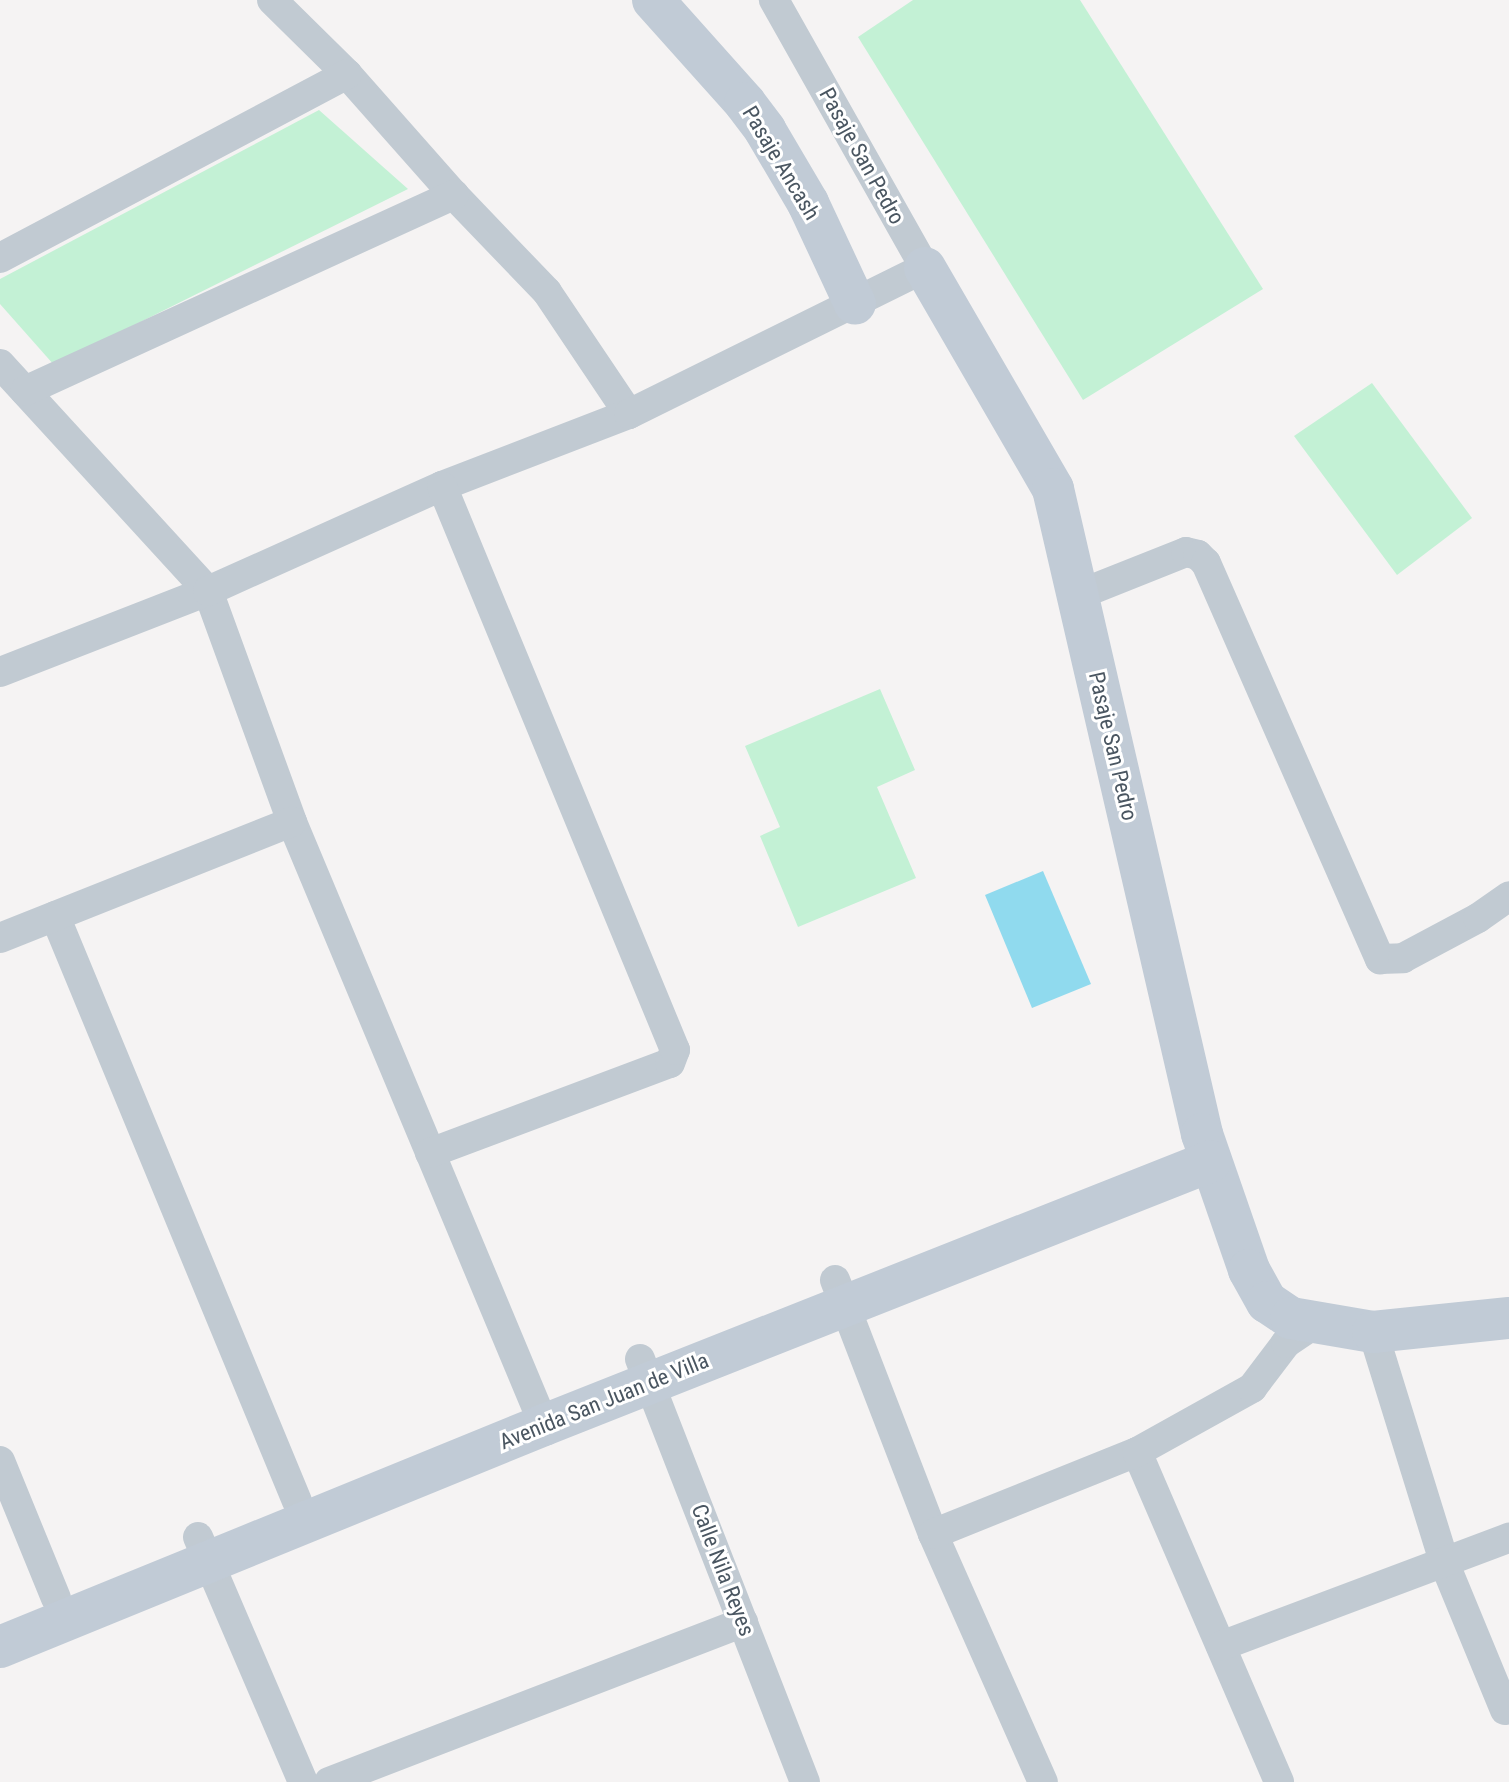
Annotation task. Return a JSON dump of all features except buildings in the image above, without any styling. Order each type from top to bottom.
[{"type":"street","points":[[272,0],[347,74],[454,195],[547,292],[629,414]]},
{"type":"street","name":"Pasaje Ancash","points":[[653,0],[745,103],[765,130],[808,203],[855,304]]},
{"type":"street","name":"Pasaje San Pedro","points":[[774,0],[925,268],[1046,471],[1078,595],[1206,1147],[1249,1270],[1267,1302],[1291,1318],[1314,1324],[1373,1332],[1509,1318]]},
{"type":"street","points":[[0,258],[347,74]]},
{"type":"street","points":[[25,391],[454,195]]},
{"type":"street","points":[[0,672],[208,591],[442,486],[629,414],[925,268]]},
{"type":"street","points":[[0,364],[208,591],[292,822],[540,1414]]},
{"type":"street","points":[[430,1153],[670,1063],[675,1050],[442,486]]},
{"type":"street","points":[[1078,595],[1186,552],[1198,555],[1206,563],[1380,959],[1403,958],[1478,918],[1509,896]]},
{"type":"street","points":[[3,928],[55,916],[292,822]]},
{"type":"street","points":[[55,916],[297,1501]]},
{"type":"street","name":"Avenida San Juan de Villa","points":[[0,1622],[56,1598],[204,1550],[1206,1147]]},
{"type":"street","points":[[840,1293],[933,1534],[1043,1782]]},
{"type":"street","points":[[933,1534],[1137,1452],[1252,1388],[1286,1343],[1314,1324]]},
{"type":"street","points":[[1373,1332],[1444,1562],[1505,1710]]},
{"type":"street","name":"Calle Nila Reyes","points":[[644,1371],[805,1782]]},
{"type":"street","name":"Avenida San Juan de Villa","points":[[0,1647],[204,1550],[297,1501],[540,1414]]},
{"type":"street","points":[[1137,1452],[1279,1782]]},
{"type":"street","points":[[0,1461],[56,1598]]},
{"type":"street","points":[[1221,1646],[1509,1538]]},
{"type":"street","points":[[204,1550],[303,1782]]},
{"type":"street","points":[[329,1782],[743,1622]]},
{"type":"green space","points":[[913,0],[1080,0],[1263,289],[1083,400],[858,37]]},
{"type":"green space","points":[[319,110],[408,189],[54,365],[0,304],[0,279]]},
{"type":"green space","points":[[1372,383],[1472,518],[1397,575],[1294,436]]},
{"type":"green space","points":[[880,689],[915,770],[877,787],[916,878],[798,927],[760,836],[780,827],[745,746]]},
{"type":"water","points":[[1043,871],[1091,984],[1032,1008],[985,895]]}]
